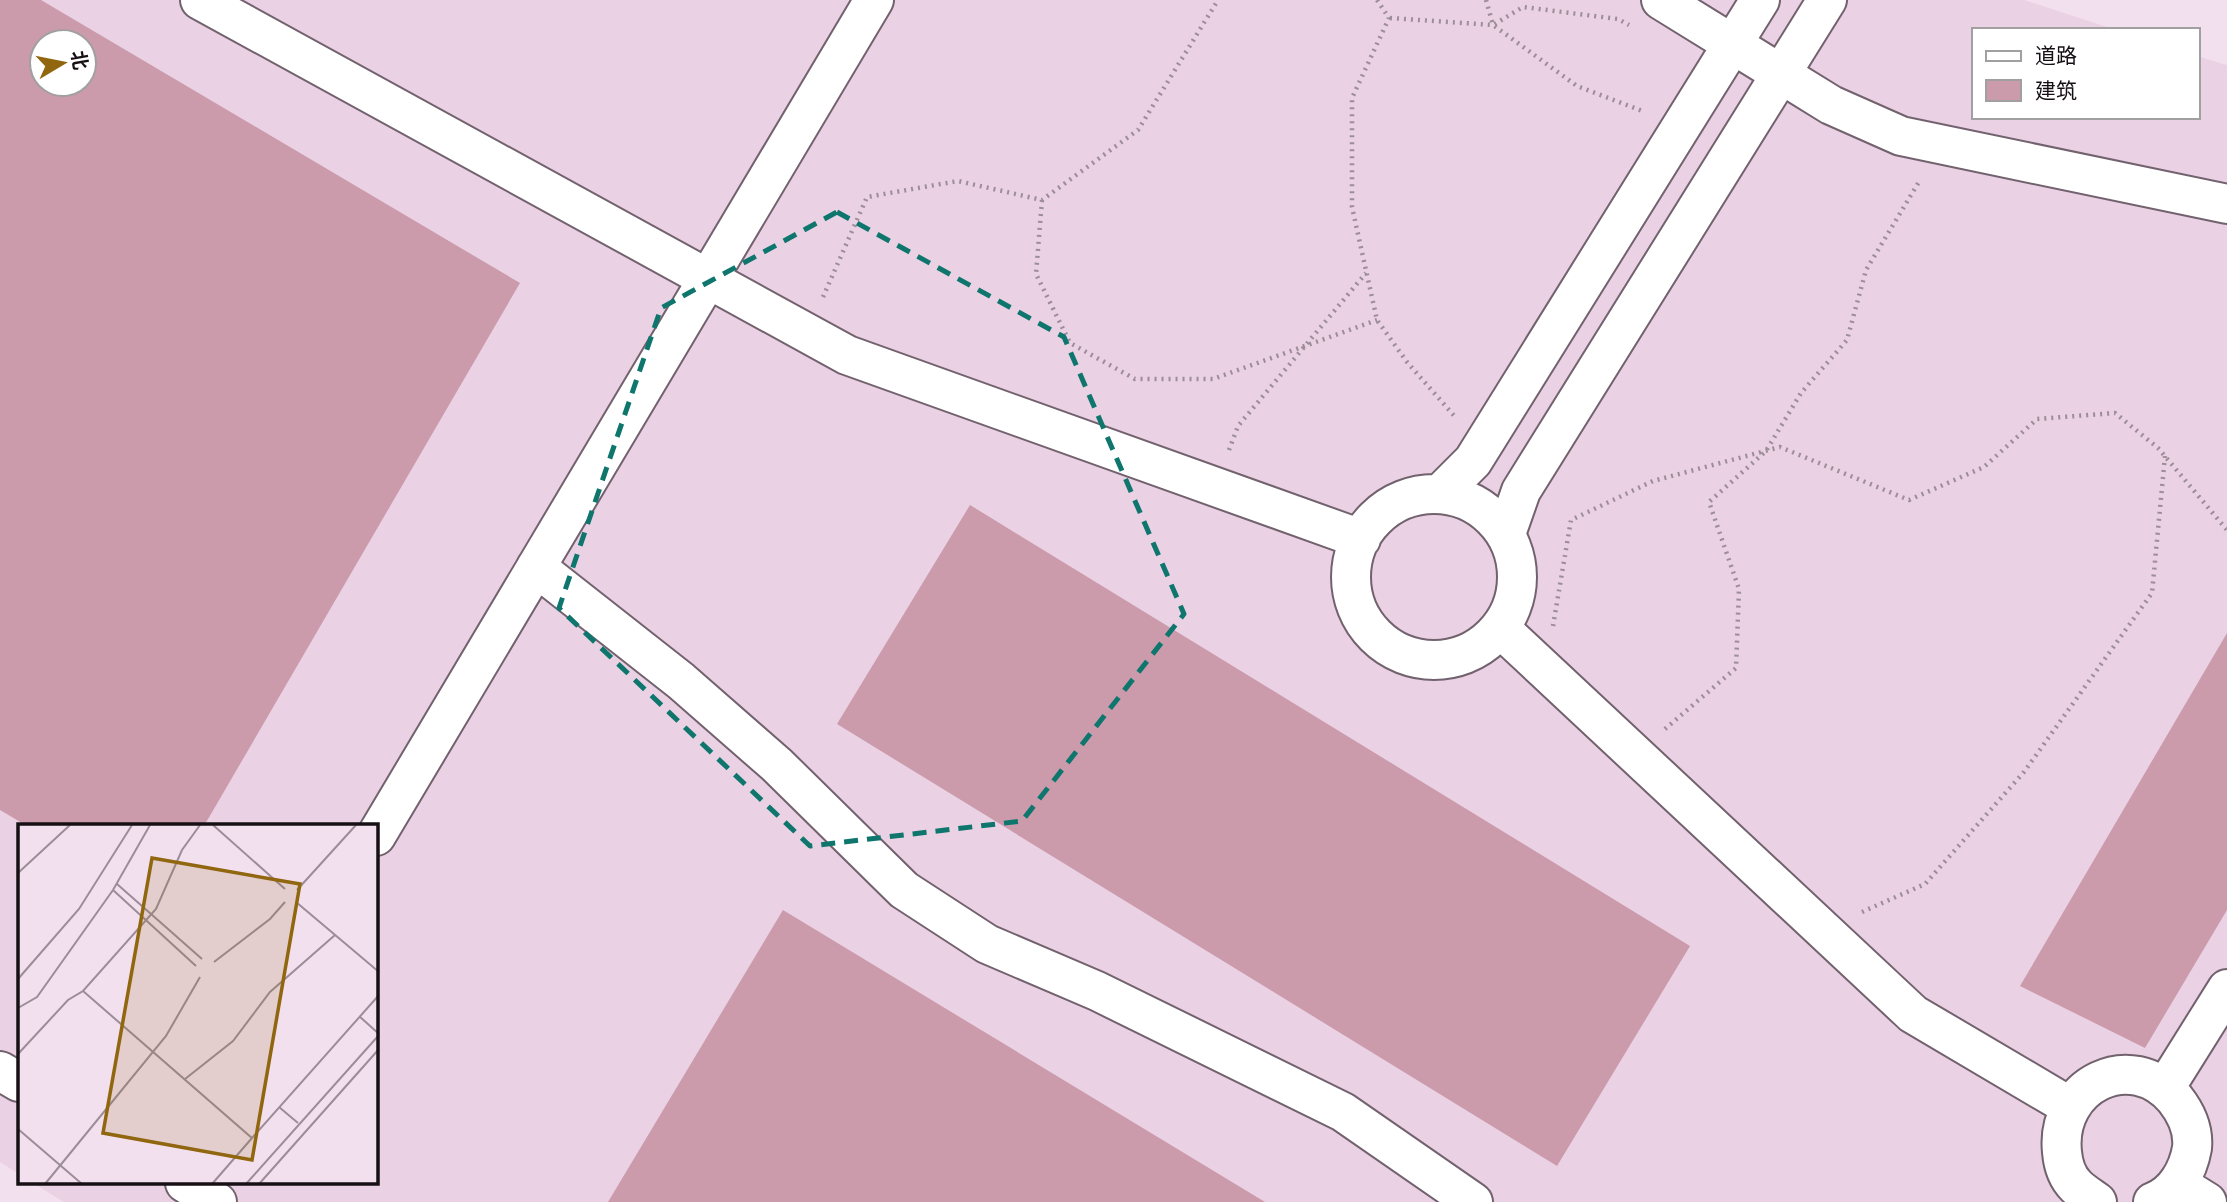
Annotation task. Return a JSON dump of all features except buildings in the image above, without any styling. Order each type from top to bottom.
[{"type":"street","points":[[200,0],[848,355],[1361,539]]},
{"type":"street","points":[[378,833],[874,0]]},
{"type":"street","points":[[1661,0],[1782,72],[1830,105],[1901,136],[2227,204]]},
{"type":"street","points":[[1441,493],[1473,461],[1760,0]]},
{"type":"street","points":[[1506,534],[1521,491],[1827,0]]},
{"type":"street","points":[[1441,493],[1477,505],[1488,513],[1506,534],[1514,551],[1518,581],[1512,608],[1501,629],[1479,649],[1453,659],[1422,660],[1390,649],[1372,634],[1358,613],[1351,582],[1354,553],[1379,514],[1397,502],[1423,494],[1441,493]]},
{"type":"street","points":[[536,567],[690,689],[777,765],[904,890],[987,944],[1097,991],[1343,1112],[1473,1202]]},
{"type":"street","points":[[1501,629],[1913,1014],[2069,1107]]},
{"type":"street","points":[[2165,1088],[2227,989]]},
{"type":"street","points":[[0,1071],[18,1081]]},
{"type":"street","points":[[2088,1199],[2075,1186],[2063,1166],[2060,1131],[2076,1096],[2095,1082],[2127,1075],[2145,1078],[2165,1088],[2189,1122],[2192,1145],[2179,1196]]},
{"type":"street","points":[[187,1184],[217,1202]]},
{"type":"path","points":[[805,332],[867,197],[958,181],[1042,200],[1139,130],[1218,0]]},
{"type":"path","points":[[1377,0],[1390,18]]},
{"type":"path","points":[[1486,0],[1493,25]]},
{"type":"path","points":[[1493,25],[1523,7],[1618,19],[1631,26]]},
{"type":"path","points":[[1390,18],[1493,25],[1577,86],[1682,126]]},
{"type":"path","points":[[1390,18],[1352,98],[1352,207],[1377,320],[1407,362],[1482,447]]},
{"type":"path","points":[[1637,756],[1687,707],[1736,667],[1739,589],[1709,502],[1766,451],[1801,393],[1847,340],[1866,270],[1942,144]]},
{"type":"path","points":[[1042,200],[1036,274],[1070,343],[1135,379],[1213,379],[1377,320]]},
{"type":"path","points":[[1216,486],[1238,426],[1299,349],[1366,272]]},
{"type":"path","points":[[1547,672],[1571,520],[1653,481],[1780,447],[1909,500],[1984,467],[2037,419],[2115,413],[2165,456],[2227,530]]},
{"type":"path","points":[[1823,930],[1925,884],[2024,772],[2152,593],[2165,456]]},
{"type":"highlighted area","points":[[837,212],[1064,337],[1184,614],[1022,821],[810,846],[559,608],[661,308]]},
{"type":"shaded area","points":[[0,0],[2024,0],[2110,28],[1972,28],[1972,119],[2199,119],[2199,57],[2227,65],[2227,1202],[64,1202],[35,1184],[378,1184],[378,824],[18,824],[18,1173],[0,1162]]}]
